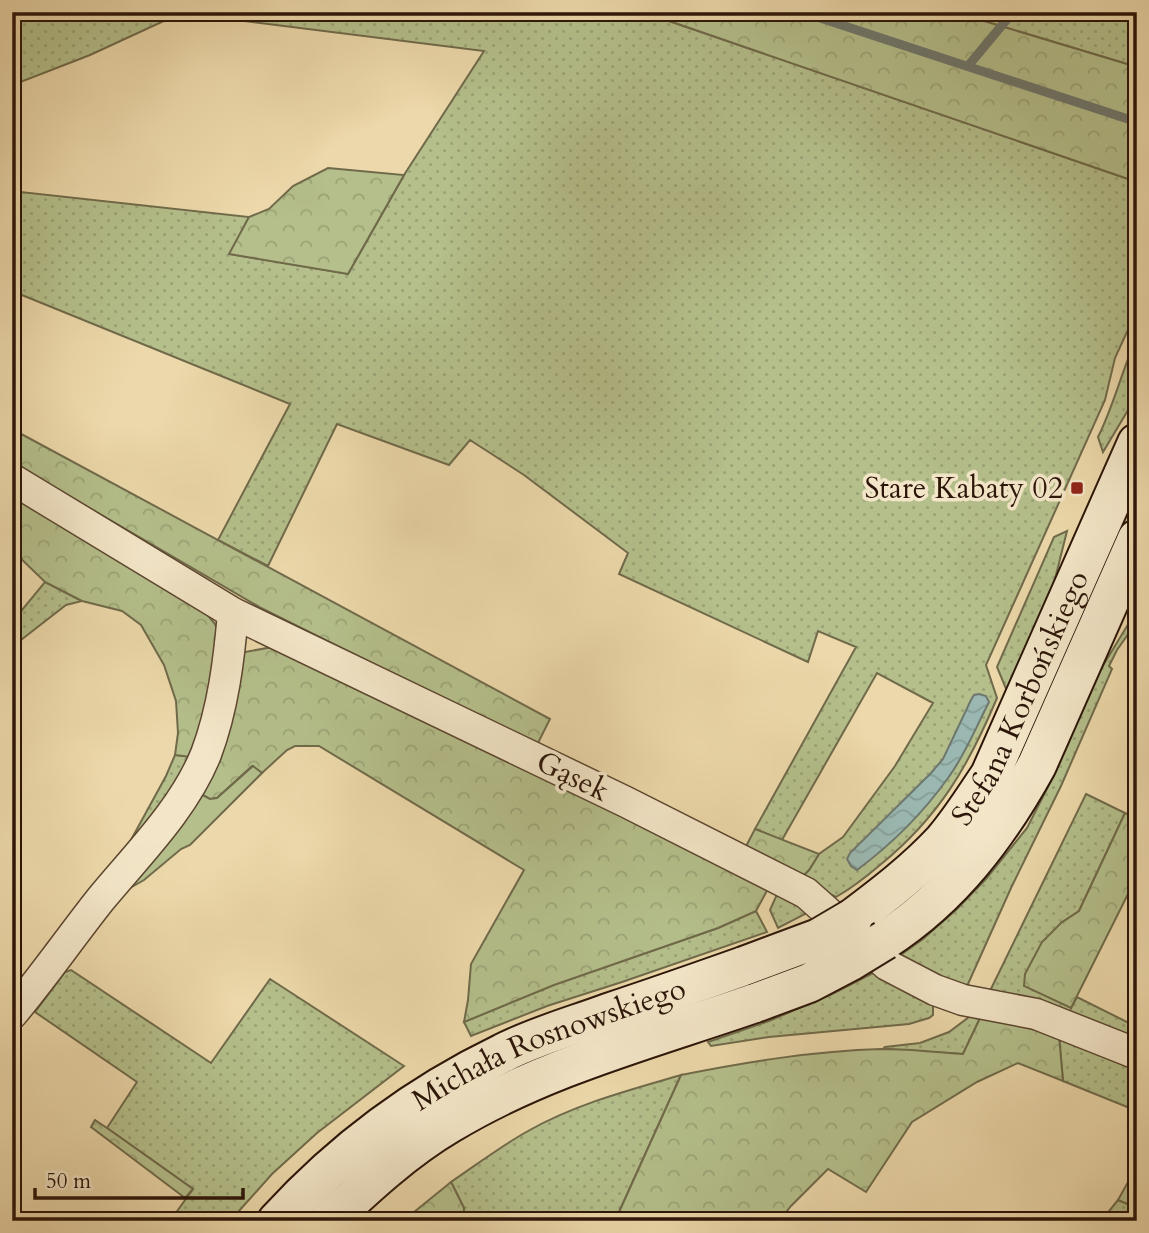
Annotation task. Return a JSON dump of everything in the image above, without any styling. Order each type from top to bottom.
[{"type":"street","name":"Stefana Korbońskiego","points":[[853,918],[924,860],[944,839],[975,798],[995,764],[1137,443]]},
{"type":"street","name":"Gąsek","points":[[12,479],[233,613],[626,802],[806,892],[887,965],[935,990],[963,1000],[1036,1014],[1137,1054]]},
{"type":"street","name":"Stefana Korbońskiego","points":[[885,940],[931,905],[983,850],[1018,800],[1037,765],[1137,539]]},
{"type":"street","points":[[12,1014],[190,788],[206,754],[224,688],[233,613]]},
{"type":"street","name":"Michała Rosnowskiego","points":[[277,1221],[342,1157],[391,1119],[437,1088],[504,1052],[542,1036],[819,938],[853,918]]},
{"type":"street","name":"Michała Rosnowskiego","points":[[329,1221],[405,1154],[481,1105],[573,1064],[809,983],[885,940]]},
{"type":"green space","points":[[12,12],[643,12],[1137,182],[1137,310],[1115,358],[1105,400],[986,665],[997,698],[963,769],[919,828],[875,869],[836,897],[799,880],[819,854],[843,837],[895,766],[933,703],[877,673],[782,840],[755,829],[856,647],[818,631],[808,662],[619,574],[628,553],[524,475],[470,440],[449,465],[337,424],[268,566],[218,540],[290,404],[12,291],[12,191],[249,217],[230,254],[348,274],[404,175],[484,51],[181,13],[90,55],[18,83],[12,80]]},
{"type":"green space","points":[[643,12],[954,12],[1137,67],[1137,182]]},
{"type":"green space","points":[[954,12],[1137,12],[1137,67]]},
{"type":"green space","points":[[328,168],[404,175],[348,274],[229,254],[249,217],[269,209],[293,186]]},
{"type":"green space","points":[[1137,337],[1137,395],[1103,452],[1098,437]]},
{"type":"green space","points":[[12,429],[550,719],[537,745],[261,608],[12,463]]},
{"type":"green space","points":[[12,490],[202,608],[215,624],[224,643],[199,758],[175,755],[178,733],[176,701],[164,665],[141,625],[122,611],[82,601],[45,582],[12,550]]},
{"type":"green space","points":[[1067,531],[1048,607],[1009,696],[997,667],[1054,537]]},
{"type":"green space","points":[[45,582],[82,601],[66,605],[12,647],[12,622]]},
{"type":"green space","points":[[1127,626],[1131,630],[1109,666],[1112,669],[1061,786],[968,984],[964,987],[895,959],[956,910],[986,879],[1027,828],[1056,771],[1081,702]]},
{"type":"green space","points":[[278,646],[770,885],[756,911],[718,928],[554,985],[464,1022],[471,964],[524,870],[319,746],[295,746],[262,773],[252,766],[217,798],[210,799],[193,790],[234,654]]},
{"type":"green space","points":[[175,755],[199,758],[126,849],[166,776]]},
{"type":"green space","points":[[253,766],[262,773],[190,845],[181,849],[144,880],[116,896],[193,790],[210,799],[217,798]]},
{"type":"green space","points":[[1086,794],[1125,813],[1079,911],[1061,923],[1071,1008],[1077,997],[1137,1027],[1137,1040],[989,993]]},
{"type":"green space","points":[[1125,813],[1137,819],[1137,876],[1071,1008],[1024,986],[1025,974],[1042,942],[1061,923],[1079,911]]},
{"type":"green space","points":[[755,829],[819,854],[799,880],[744,850]]},
{"type":"green space","points":[[779,890],[811,911],[778,928],[770,910]]},
{"type":"green space","points":[[756,911],[767,932],[547,1006],[471,1036],[464,1022],[553,985],[718,928]]},
{"type":"green space","points":[[71,970],[211,1063],[270,979],[404,1066],[317,1133],[272,1174],[230,1221],[170,1221],[193,1189],[107,1128],[137,1082],[35,1012],[65,972]]},
{"type":"green space","points":[[875,972],[933,1005],[933,1015],[909,1024],[769,1037],[711,1046],[708,1042],[769,1021]]},
{"type":"green space","points":[[973,1014],[981,1016],[963,1054],[883,1049],[920,1043],[949,1032]]},
{"type":"green space","points":[[981,1016],[1059,1036],[1063,1081],[1018,1063],[977,1082],[912,1122],[866,1192],[828,1169],[779,1221],[615,1221],[681,1075],[780,1058],[856,1050],[891,1049],[963,1054]]},
{"type":"green space","points":[[1059,1036],[1137,1071],[1137,1111],[1063,1081]]},
{"type":"green space","points":[[681,1075],[615,1221],[463,1221],[464,1208],[451,1182],[498,1149],[565,1113],[603,1098]]},
{"type":"green space","points":[[95,1120],[193,1189],[185,1198],[91,1127]]},
{"type":"green space","points":[[1137,1166],[1137,1208],[1118,1200]]},
{"type":"green space","points":[[451,1182],[464,1208],[463,1221],[403,1221]]},
{"type":"green space","points":[[1118,1200],[1137,1208],[1137,1221],[1101,1221]]},
{"type":"water","points":[[974,695],[986,696],[989,702],[948,778],[895,839],[857,870],[851,866],[847,859],[850,853],[943,759],[971,700]]},
{"type":"waterway","points":[[802,12],[1137,122]]},
{"type":"waterway","points":[[968,66],[1013,12]]},
{"type":"place","name":"Stare Kabaty 02","points":[[1077,488]]}]
